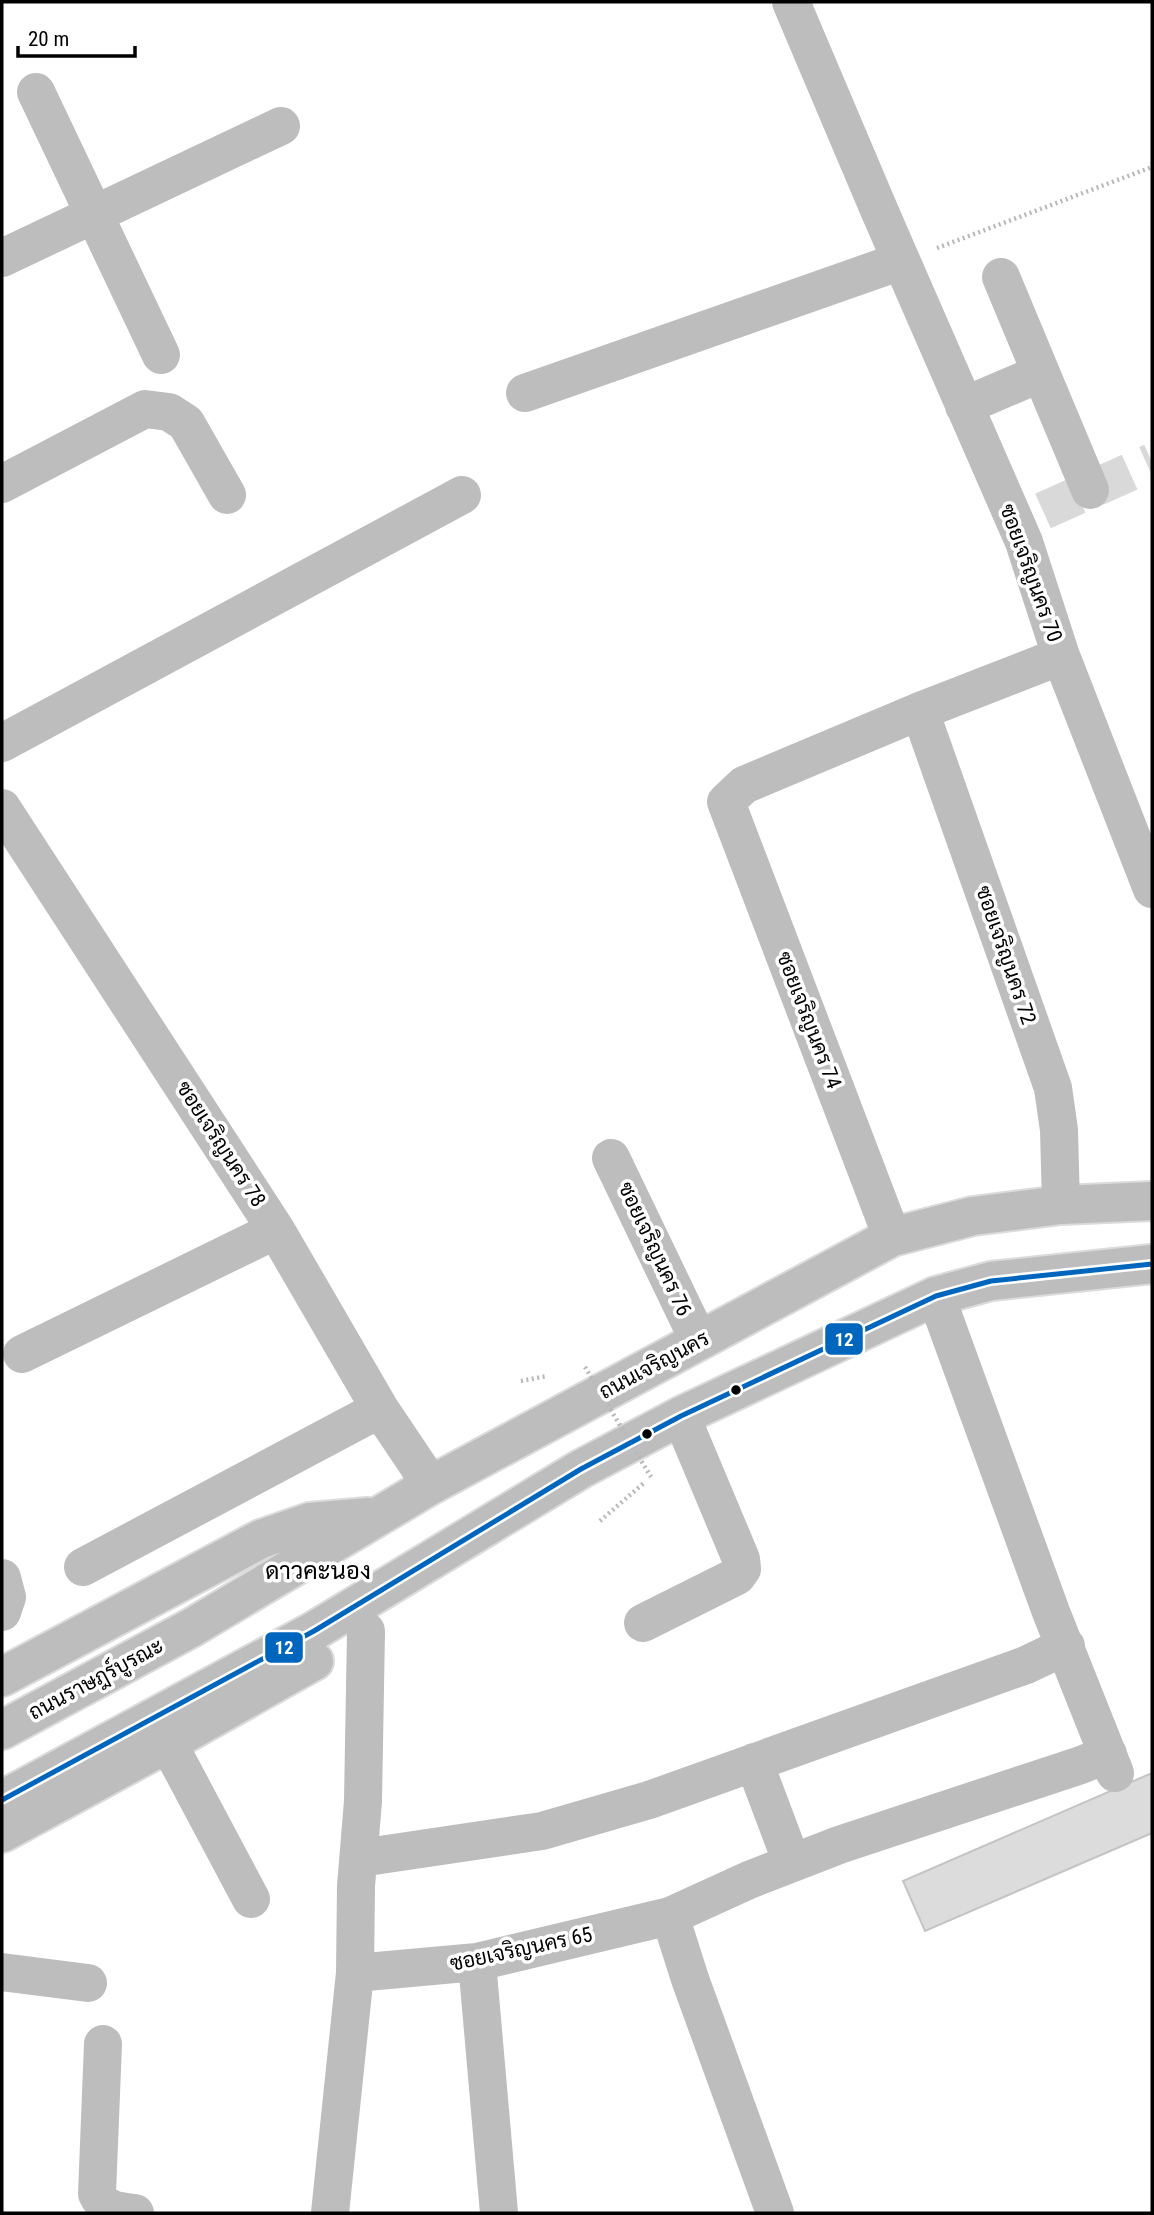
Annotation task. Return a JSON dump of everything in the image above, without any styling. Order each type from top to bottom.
[{"type":"street","name":"ซอยเจริญนคร 70","points":[[791,2],[964,406],[1029,517],[1024,542],[1061,656],[1152,888]]},
{"type":"street","points":[[36,92],[161,355]]},
{"type":"street","points":[[2,258],[281,126]]},
{"type":"street","points":[[525,393],[901,261]]},
{"type":"street","points":[[1001,277],[1090,490]]},
{"type":"street","points":[[964,406],[1041,373]]},
{"type":"street","points":[[2,484],[145,409],[169,412],[186,423],[226,495]]},
{"type":"street","points":[[2,743],[462,495]]},
{"type":"street","points":[[920,711],[1061,656]]},
{"type":"street","name":"ซอยเจริญนคร 74","points":[[892,1237],[726,802],[744,785],[920,711]]},
{"type":"street","name":"ซอยเจริญนคร 72","points":[[920,711],[1053,1088],[1059,1130],[1061,1205]]},
{"type":"street","name":"ซอยเจริญนคร 78","points":[[6,822],[276,1230],[380,1409],[431,1485]]},
{"type":"street","name":"ซอยเจริญนคร 76","points":[[611,1158],[699,1341]]},
{"type":"street","name":"ถนนเจริญนคร","points":[[191,1628],[431,1485],[892,1237],[973,1216],[1061,1205],[1152,1201]]},
{"type":"street","points":[[22,1354],[276,1230]]},
{"type":"street","points":[[2,1800],[314,1631],[581,1469],[681,1416],[936,1296],[991,1281],[1152,1264]]},
{"type":"street","points":[[360,1858],[542,1831],[649,1800],[1026,1665],[1066,1646],[1046,1599],[936,1296]]},
{"type":"street","points":[[83,1567],[380,1409]]},
{"type":"street","points":[[643,1623],[737,1576],[742,1569],[741,1559],[681,1416]]},
{"type":"street","points":[[2,1677],[261,1539],[310,1522],[376,1517]]},
{"type":"street","points":[[2,1578],[7,1597],[2,1612]]},
{"type":"street","points":[[330,2213],[355,1973],[366,1631],[378,1592]]},
{"type":"street","name":"ถนนราษฎร์บูรณะ","points":[[2,1730],[191,1628]]},
{"type":"street","points":[[2,1833],[366,1631]]},
{"type":"street","name":"ซอยเจริญนคร 65","points":[[355,1973],[477,1962],[670,1916],[749,1880],[839,1845],[1081,1765],[1111,1763],[1066,1646]]},
{"type":"street","points":[[168,1743],[251,1899]]},
{"type":"street","points":[[754,1762],[792,1863]]},
{"type":"street","points":[[670,1916],[690,1979],[775,2213]]},
{"type":"street","points":[[477,1962],[499,2213]]},
{"type":"street","points":[[2,1972],[88,1983]]},
{"type":"street","points":[[103,2045],[97,2194],[102,2204],[111,2209],[135,2213]]},
{"type":"path","points":[[901,261],[1152,167]]},
{"type":"path","points":[[585,1367],[651,1477],[600,1521]]},
{"type":"building","points":[[1152,1773],[1152,1833],[925,1931],[903,1881]]},
{"type":"tunnel","points":[[1043,511],[1152,462]]},
{"type":"transit line","name":"12","points":[[2,1800],[314,1631],[581,1469],[681,1416],[936,1296],[991,1281],[1152,1264]]},
{"type":"district","name":"ดาวคะนอง","points":[[318,1571]]}]
